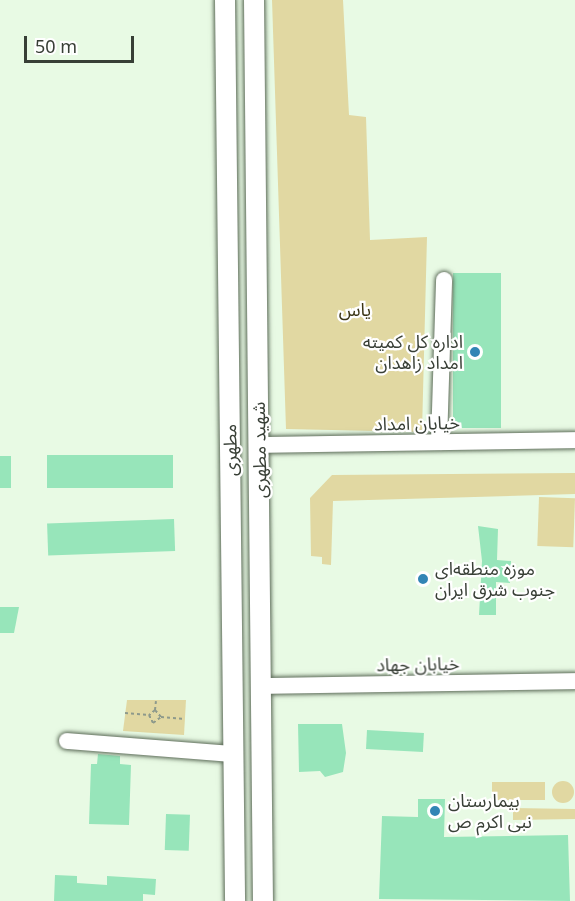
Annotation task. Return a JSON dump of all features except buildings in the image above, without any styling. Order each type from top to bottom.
[{"type":"main road","name":"مطهری","points":[[225,0],[235,901]]},
{"type":"main road","name":"شهید مطهری","points":[[254,0],[263,901]]},
{"type":"main road","points":[[230,437],[259,440]]},
{"type":"street","points":[[439,442],[444,280]]},
{"type":"street","name":"خیابان امداد","points":[[259,440],[439,442],[575,440]]},
{"type":"street","name":"خیابان جهاد","points":[[262,686],[575,681]]},
{"type":"street","points":[[67,741],[153,734],[233,754]]},
{"type":"path","points":[[125,713],[149,715],[155,710],[156,701]]},
{"type":"path","points":[[155,710],[161,717],[185,719]]},
{"type":"path","points":[[149,715],[153,734]]},
{"type":"path","points":[[153,734],[161,717]]},
{"type":"green space","name":"یاس","points":[[272,0],[343,0],[349,115],[366,117],[370,240],[427,237],[422,432],[286,429]]},
{"type":"green space","points":[[575,473],[575,494],[333,501],[331,565],[322,564],[322,557],[311,556],[310,498],[332,475]]},
{"type":"green space","points":[[539,497],[575,498],[573,547],[537,546]]},
{"type":"green space","points":[[127,700],[186,700],[184,735],[123,731]]},
{"type":"green space","points":[[563,781],[571,784],[574,792],[571,800],[563,803],[555,800],[552,792],[555,784]]},
{"type":"green space","points":[[492,782],[545,782],[545,800],[492,800]]},
{"type":"green space","points":[[513,808],[575,809],[575,819],[513,820]]},
{"type":"place","name":"اداره کل کمیته امداد زاهدان","points":[[475,352]]},
{"type":"place","name":"موزه منطقه‌ای جنوب شرق ایران","points":[[423,579]]},
{"type":"place","name":"بیمارستان نبی اکرم ص","points":[[435,811]]}]
